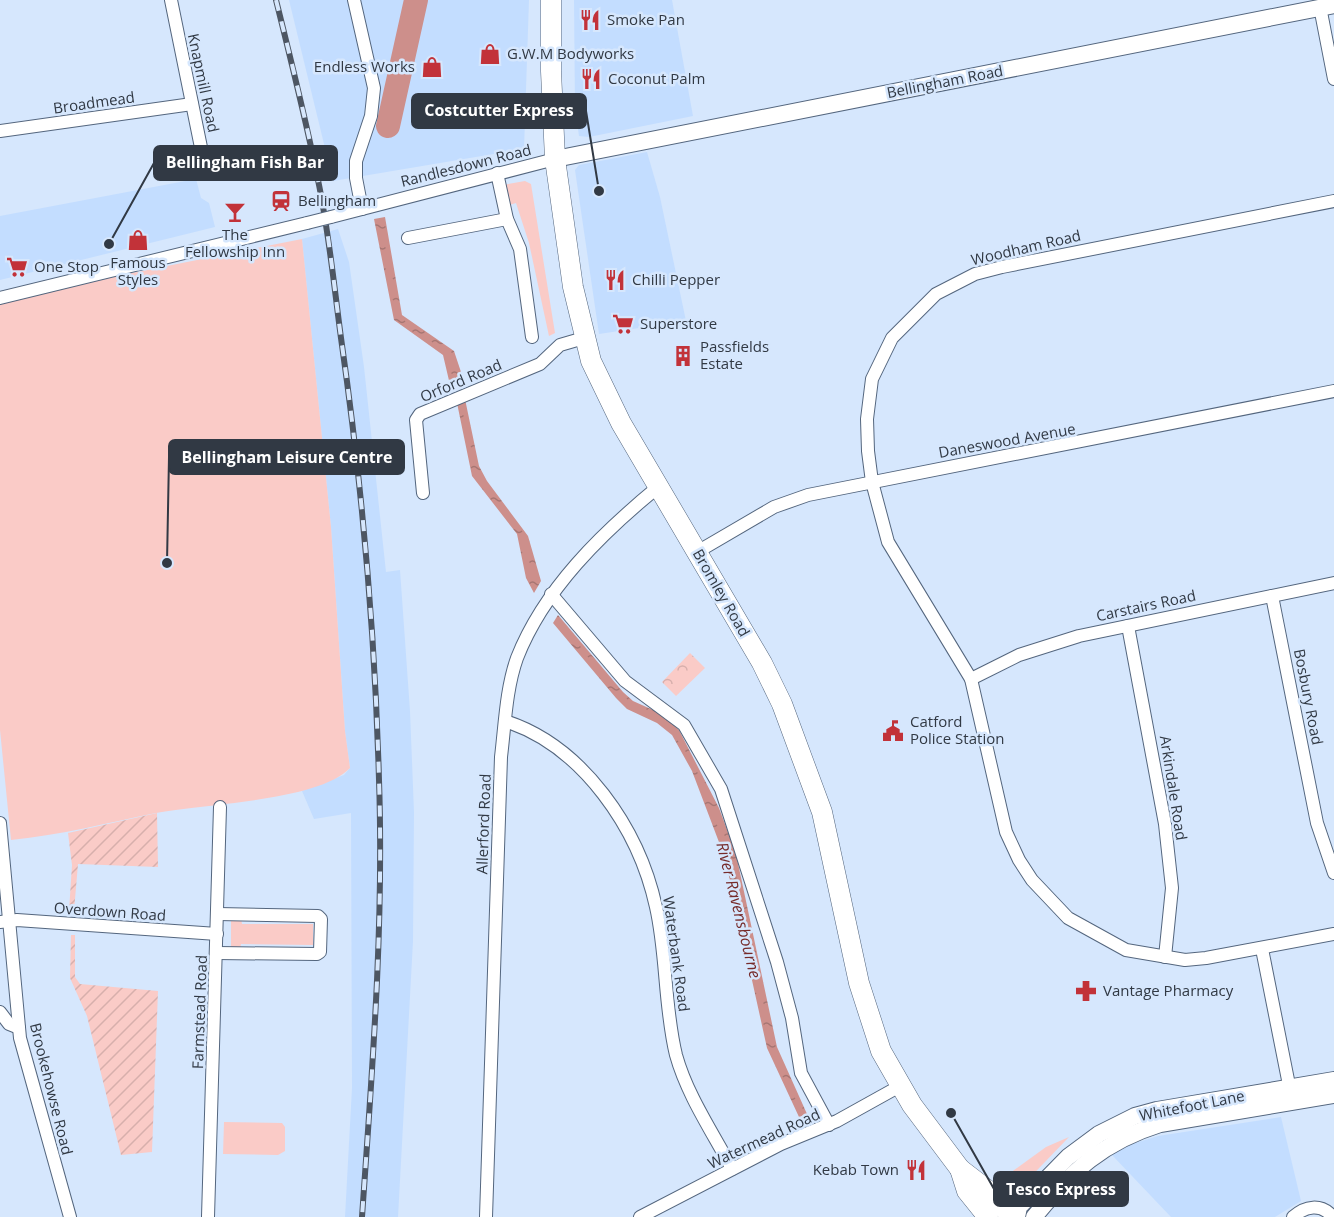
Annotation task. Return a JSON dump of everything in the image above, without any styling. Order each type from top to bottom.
[{"type":"main road","name":"Bromley Road","points":[[551,0],[555,159],[573,287],[584,338],[599,383],[762,663],[791,726],[828,835],[865,1007],[881,1051],[900,1086],[960,1169],[986,1190],[1012,1217]]},
{"type":"main road","name":"Bromley Road","points":[[960,1169],[967,1191],[988,1217]]},
{"type":"street","name":"Knapmill Road","points":[[171,0],[206,172]]},
{"type":"street","points":[[354,0],[374,88],[371,116],[356,160],[356,178],[362,208]]},
{"type":"street","points":[[1327,6],[1334,79]]},
{"type":"street","name":"Bellingham Road","points":[[555,159],[1327,6]]},
{"type":"street","name":"Broadmead","points":[[0,131],[192,104]]},
{"type":"street","name":"Randlesdown Road","points":[[0,298],[332,217],[555,159]]},
{"type":"street","points":[[497,173],[507,219],[520,249],[532,337]]},
{"type":"street","name":"Woodham Road","points":[[1334,201],[975,274],[936,294],[892,338],[872,379],[867,419],[872,482],[888,542],[971,679],[1006,832],[1019,860],[1032,880],[1056,907],[1084,929],[1126,950],[1166,957],[1204,958],[1334,934]]},
{"type":"street","points":[[408,238],[507,219]]},
{"type":"street","name":"Orford Road","points":[[423,494],[416,420],[420,414],[540,364],[560,345],[584,338]]},
{"type":"street","name":"Daneswood Avenue","points":[[697,552],[782,504],[872,482],[1334,391]]},
{"type":"street","name":"Allerford Road","points":[[486,1217],[501,757],[509,687],[517,658],[551,594],[599,541],[658,487]]},
{"type":"street","name":"Carstairs Road","points":[[971,679],[1038,648],[1128,626],[1334,583]]},
{"type":"street","points":[[551,594],[625,681],[684,725],[721,789],[777,962],[792,1018],[801,1073],[829,1125]]},
{"type":"street","name":"Bosbury Road","points":[[1272,596],[1317,823],[1334,873]]},
{"type":"street","name":"Arkindale Road","points":[[1128,626],[1165,824],[1172,888],[1166,957]]},
{"type":"street","name":"Waterbank Road","points":[[505,720],[520,726],[576,763],[598,785],[634,844],[656,906],[664,956],[665,988],[677,1056],[690,1090],[732,1169]]},
{"type":"street","name":"Farmstead Road","points":[[208,1217],[220,807]]},
{"type":"street","name":"Brookehowse Road","points":[[0,823],[5,921],[19,1028],[70,1217]]},
{"type":"street","points":[[217,953],[317,954],[320,952],[321,919],[318,916],[218,914]]},
{"type":"street","name":"Overdown Road","points":[[5,921],[217,934]]},
{"type":"street","points":[[1262,949],[1291,1095]]},
{"type":"street","points":[[0,1012],[9,1024],[19,1028]]},
{"type":"street","name":"Whitefoot Lane","points":[[1034,1217],[1078,1168],[1121,1138],[1160,1124],[1291,1095],[1334,1080]]},
{"type":"street","name":"Watermead Road","points":[[640,1217],[781,1144],[829,1125],[900,1086]]},
{"type":"street","name":"Whitefoot Lane","points":[[1017,1217],[1019,1207],[1068,1157],[1115,1125],[1157,1110],[1291,1095],[1334,1095]]},
{"type":"street","points":[[1293,1217],[1305,1208],[1314,1207],[1325,1210],[1333,1217]]},
{"type":"shaded area","points":[[289,0],[529,0],[524,149],[333,181]]},
{"type":"shaded area","points":[[574,0],[672,0],[693,116],[589,137],[579,136],[575,108]]},
{"type":"shaded area","points":[[647,152],[660,197],[686,321],[599,334],[575,170],[579,165]]},
{"type":"shaded area","points":[[196,179],[201,198],[209,203],[215,227],[0,280],[0,216]]},
{"type":"shaded area","points":[[338,229],[349,262],[364,367],[386,572],[400,570],[410,711],[414,812],[413,941],[398,1217],[345,1217],[352,1088],[351,813],[314,819],[302,791],[344,775],[350,768],[345,731],[331,527],[302,239]]},
{"type":"shaded area","points":[[1281,1117],[1301,1201],[1275,1217],[1171,1217],[1112,1155],[1132,1144],[1158,1136]]},
{"type":"green space","points":[[525,181],[531,184],[555,333],[549,336],[529,243],[516,203],[506,206],[503,185]]},
{"type":"green space","points":[[302,239],[331,527],[345,731],[350,768],[335,779],[313,788],[259,800],[156,813],[66,832],[11,840],[0,730],[0,304],[127,274]]},
{"type":"green space","points":[[690,653],[705,668],[676,696],[662,682]]},
{"type":"green space","points":[[157,813],[158,867],[78,864],[74,911],[69,911],[72,865],[68,833]]},
{"type":"green space","points":[[231,918],[241,918],[242,924],[313,924],[313,945],[241,944],[240,949],[231,949]]},
{"type":"green space","points":[[71,935],[75,935],[75,977],[80,984],[158,991],[152,1152],[121,1155],[87,1016],[70,978]]},
{"type":"green space","points":[[224,1122],[282,1123],[285,1127],[285,1151],[278,1155],[223,1154]]},
{"type":"green space","points":[[1069,1137],[1017,1191],[1013,1193],[1005,1190],[999,1181],[1046,1147]]},
{"type":"water","points":[[385,217],[402,315],[454,351],[465,384],[451,389],[443,355],[394,320],[374,219]]},
{"type":"water","points":[[465,399],[479,466],[487,481],[528,536],[541,581],[534,593],[526,578],[517,534],[472,476],[457,403]]},
{"type":"water","points":[[558,615],[623,692],[633,701],[662,714],[679,730],[719,808],[736,854],[777,1047],[807,1114],[799,1117],[767,1048],[725,858],[692,771],[672,735],[657,723],[627,709],[616,698],[553,623]]},
{"type":"waterway","name":"River Ravensbourne","points":[[388,126],[416,0]]},
{"type":"railway","points":[[276,0],[325,219],[355,448],[371,614],[379,780],[380,889],[376,999],[362,1217]]},
{"type":"place","name":"Smoke Pan","points":[[590,20]]},
{"type":"place","name":"G.W.M Bodyworks","points":[[490,54]]},
{"type":"place","name":"Endless Works","points":[[432,67]]},
{"type":"place","name":"Coconut Palm","points":[[591,79]]},
{"type":"place","name":"Costcutter Express","points":[[599,191]]},
{"type":"place","name":"Bellingham","points":[[281,201]]},
{"type":"place","name":"The Fellowship Inn","points":[[235,212]]},
{"type":"place","name":"Famous Styles","points":[[138,240]]},
{"type":"place","name":"Bellingham Fish Bar","points":[[109,244]]},
{"type":"place","name":"One Stop","points":[[17,267]]},
{"type":"place","name":"Chilli Pepper","points":[[615,280]]},
{"type":"place","name":"Superstore","points":[[623,324]]},
{"type":"place","name":"Passfields Estate","points":[[683,356]]},
{"type":"place","name":"Bellingham Leisure Centre","points":[[167,563]]},
{"type":"place","name":"Catford Police Station","points":[[893,731]]},
{"type":"place","name":"Vantage Pharmacy","points":[[1086,991]]},
{"type":"place","name":"Tesco Express","points":[[951,1113]]},
{"type":"place","name":"Kebab Town","points":[[916,1170]]}]
